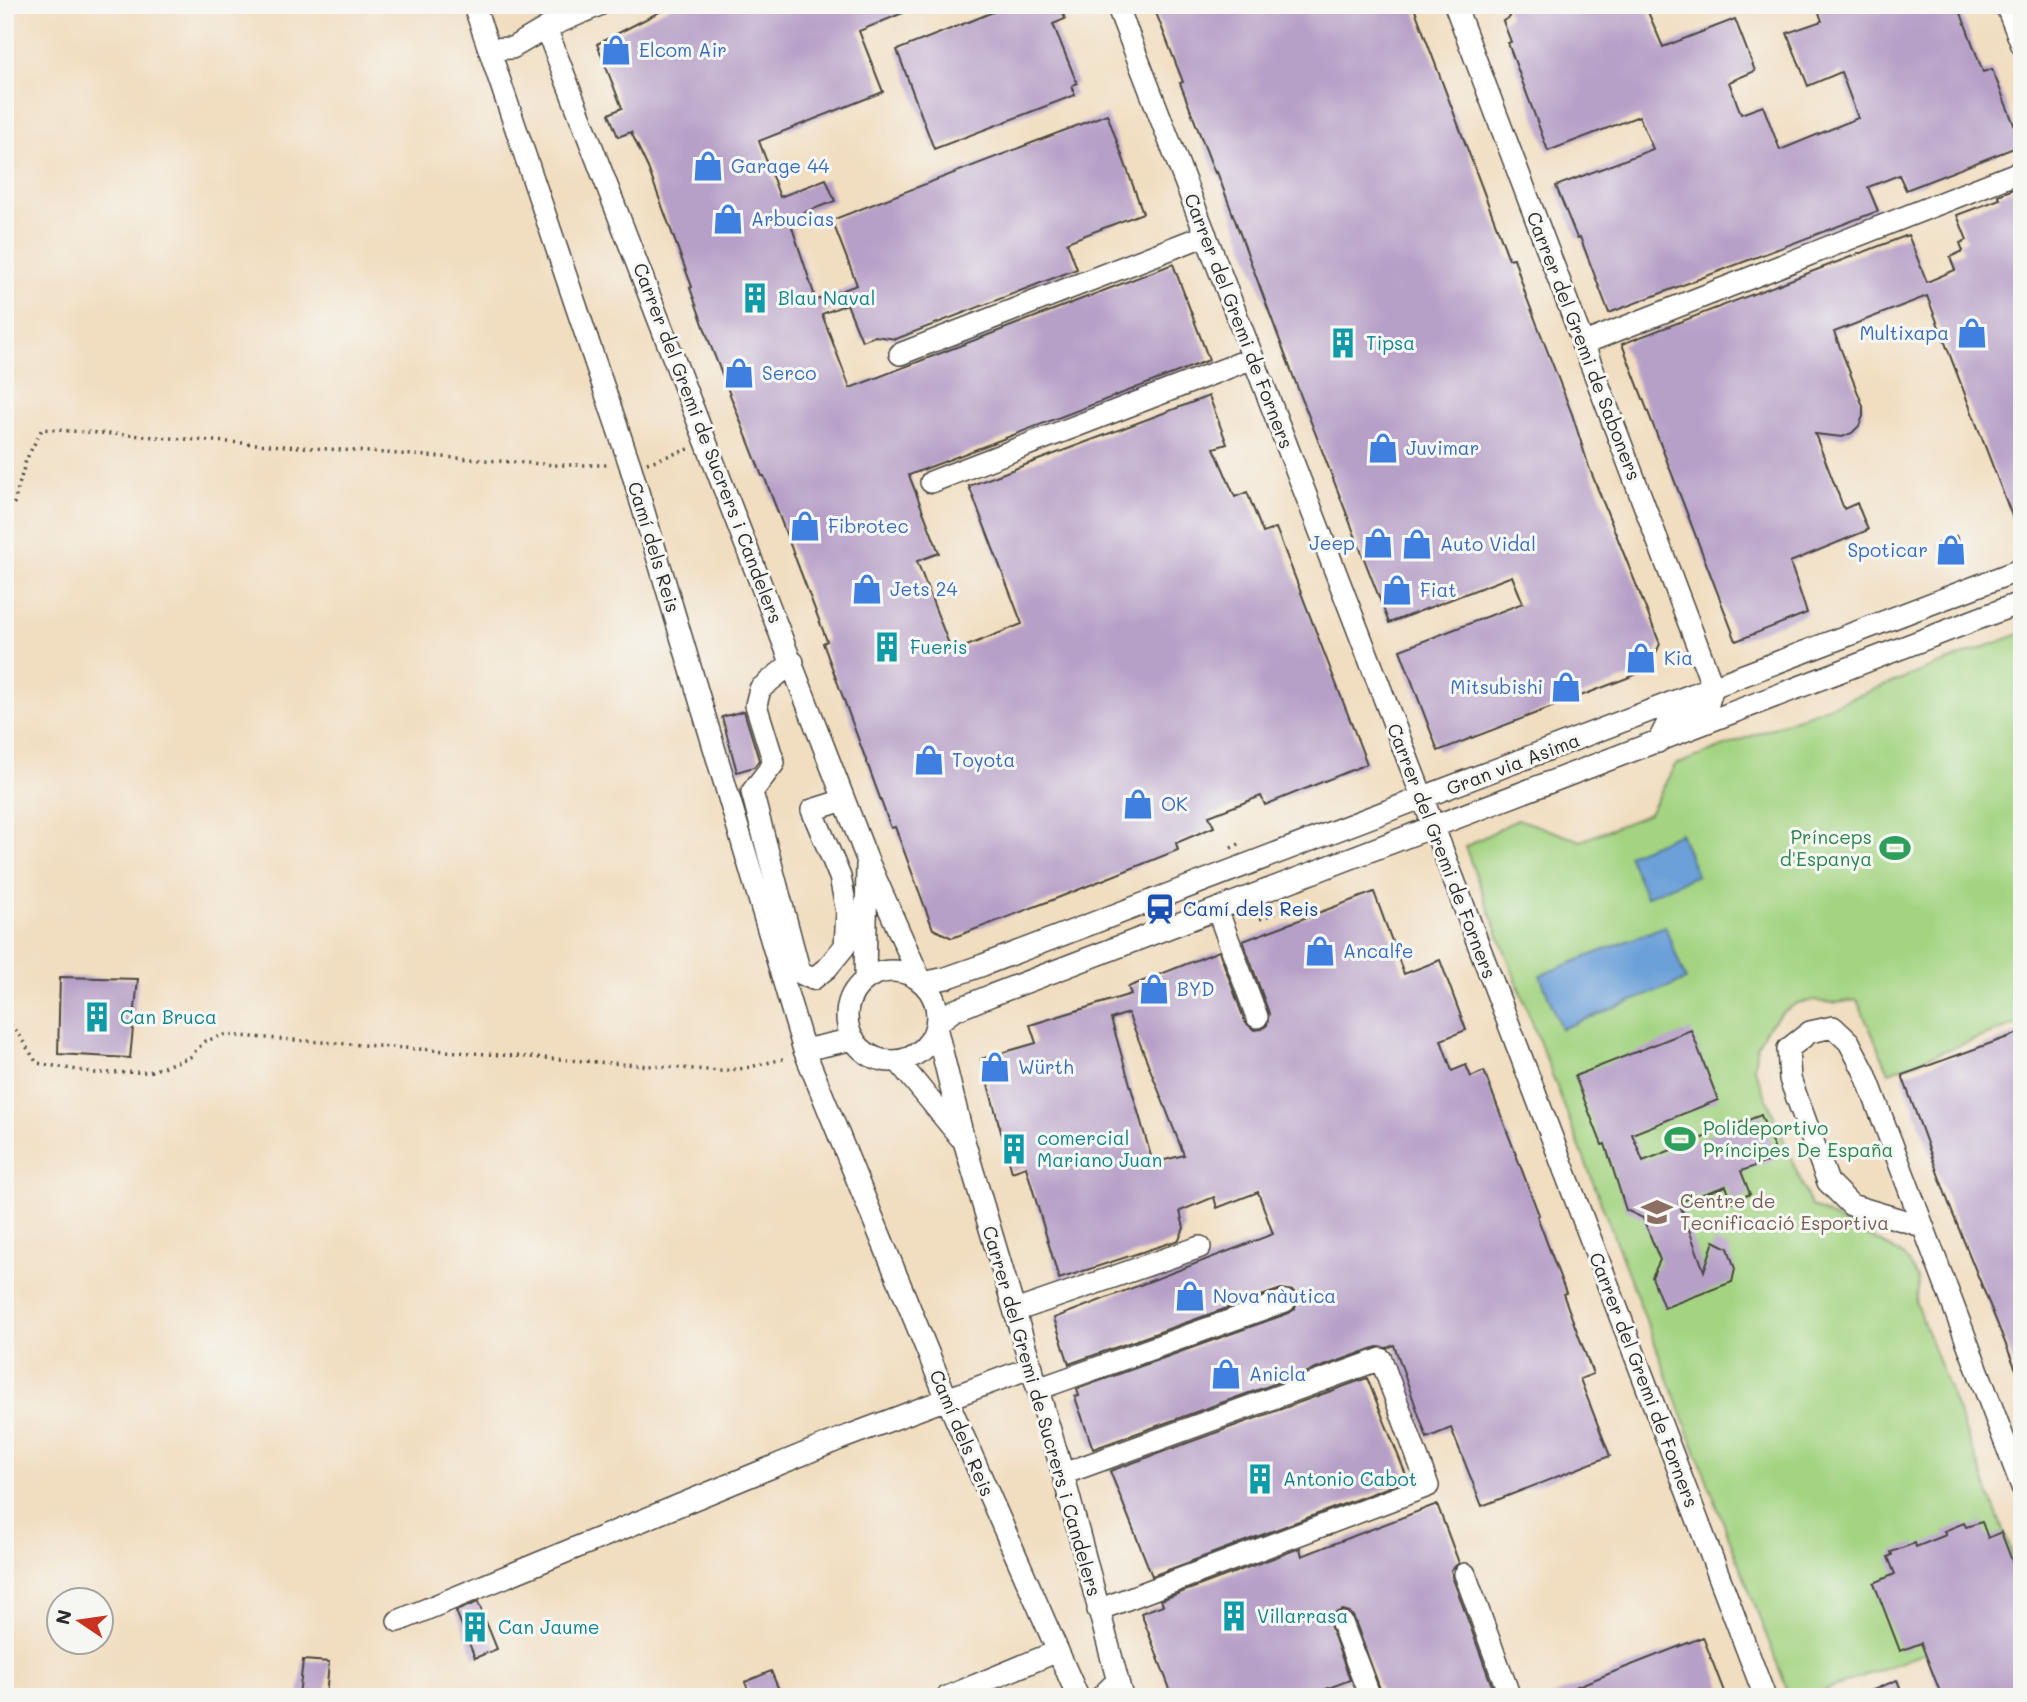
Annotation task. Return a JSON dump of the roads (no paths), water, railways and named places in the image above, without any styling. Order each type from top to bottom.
[{"type":"street","name":"Camí dels Reis","points":[[474,5],[630,465],[804,1050],[947,1399],[1078,1697]]},
{"type":"street","points":[[489,50],[512,48],[546,28],[599,5]]},
{"type":"street","name":"Carrer del Gremi de Forners","points":[[1117,5],[1765,1697]]},
{"type":"street","name":"Carrer del Gremi de Saboners","points":[[1455,5],[1713,687]]},
{"type":"street","points":[[2007,5],[2022,45]]},
{"type":"street","name":"Carrer del Gremi de Sucrers i Candelers","points":[[546,28],[867,859],[922,982]]},
{"type":"street","points":[[1583,344],[2022,171]]},
{"type":"street","points":[[900,354],[1206,235]]},
{"type":"street","points":[[931,482],[1253,358]]},
{"type":"street","name":"Gran via Asima","points":[[922,982],[946,978],[983,965],[2022,569]]},
{"type":"street","name":"Gran via Asima","points":[[937,1025],[953,1011],[992,995],[2022,602]]},
{"type":"street","points":[[793,663],[760,689],[755,705],[774,763],[752,792],[800,972],[813,979],[827,968],[845,946],[847,912],[840,877],[812,810],[844,800]]},
{"type":"street","points":[[1658,742],[1668,722],[1707,707],[1713,687]]},
{"type":"street","name":"Carrer del Gremi de Sucrers i Candelers","points":[[865,980],[867,859]]},
{"type":"street","points":[[1217,909],[1257,1017]]},
{"type":"street","points":[[893,971],[908,974],[922,982],[935,1001],[937,1025],[922,1050],[898,1061],[885,1061],[862,1049],[854,1039],[847,1014],[856,989],[865,980],[879,973],[893,971]]},
{"type":"street","name":"Carrer del Gremi de Sucrers i Candelers","points":[[937,1025],[964,1141],[1063,1475],[1118,1691]]},
{"type":"street","points":[[1922,1226],[1851,1205],[1828,1182],[1790,1079],[1788,1049],[1810,1032],[1833,1027],[1849,1042],[1865,1073],[2022,1487]]},
{"type":"street","points":[[804,1050],[854,1039]]},
{"type":"street","points":[[898,1061],[964,1141]]},
{"type":"street","points":[[1015,1311],[1199,1247]]},
{"type":"street","points":[[1038,1389],[1285,1301]]},
{"type":"street","points":[[1063,1475],[1381,1359],[1427,1486],[1098,1610]]},
{"type":"street","points":[[398,1621],[840,1439],[1032,1367]]},
{"type":"street","points":[[1465,1574],[1510,1697]]},
{"type":"street","points":[[1342,1623],[1370,1697]]},
{"type":"street","points":[[947,1697],[1058,1651]]},
{"type":"street","points":[[1101,1697],[1118,1691]]},
{"type":"water","points":[[1680,833],[1697,875],[1646,897],[1628,855]]},
{"type":"water","points":[[1665,926],[1686,980],[1561,1029],[1540,975]]},
{"type":"place","name":"Elcom Air","points":[[616,50]]},
{"type":"place","name":"Garage 44","points":[[708,166]]},
{"type":"place","name":"Arbucias","points":[[728,219]]},
{"type":"place","name":"Blau Naval","points":[[755,298]]},
{"type":"place","name":"Multixapa","points":[[1972,333]]},
{"type":"place","name":"Tipsa","points":[[1343,343]]},
{"type":"place","name":"Serco","points":[[739,373]]},
{"type":"place","name":"Juvimar","points":[[1383,448]]},
{"type":"place","name":"Fibrotec","points":[[805,526]]},
{"type":"place","name":"Jeep","points":[[1378,543]]},
{"type":"place","name":"Auto Vidal","points":[[1417,544]]},
{"type":"place","name":"Spoticar","points":[[1951,550]]},
{"type":"place","name":"Jets 24","points":[[867,589]]},
{"type":"place","name":"Fiat","points":[[1397,590]]},
{"type":"place","name":"Fueris","points":[[887,647]]},
{"type":"place","name":"Kia","points":[[1641,658]]},
{"type":"place","name":"Mitsubishi","points":[[1566,687]]},
{"type":"place","name":"Toyota","points":[[929,760]]},
{"type":"place","name":"OK","points":[[1138,804]]},
{"type":"place","name":"Prínceps d'Espanya","points":[[1895,848]]},
{"type":"place","name":"Camí dels Reis","points":[[1160,909]]},
{"type":"place","name":"Ancalfe","points":[[1320,951]]},
{"type":"place","name":"BYD","points":[[1154,989]]},
{"type":"place","name":"Can Bruca","points":[[97,1017]]},
{"type":"place","name":"Würth","points":[[995,1067]]},
{"type":"place","name":"Polideportivo Príncipes De España","points":[[1680,1139]]},
{"type":"place","name":"comercial Mariano Juan","points":[[1014,1149]]},
{"type":"place","name":"Centre de Tecnificació Esportiva","points":[[1657,1212]]},
{"type":"place","name":"Nova nàutica","points":[[1190,1296]]},
{"type":"place","name":"Anicla","points":[[1226,1374]]},
{"type":"place","name":"Antonio Cabot","points":[[1260,1479]]},
{"type":"place","name":"Villarrasa","points":[[1234,1616]]},
{"type":"place","name":"Can Jaume","points":[[475,1627]]}]
